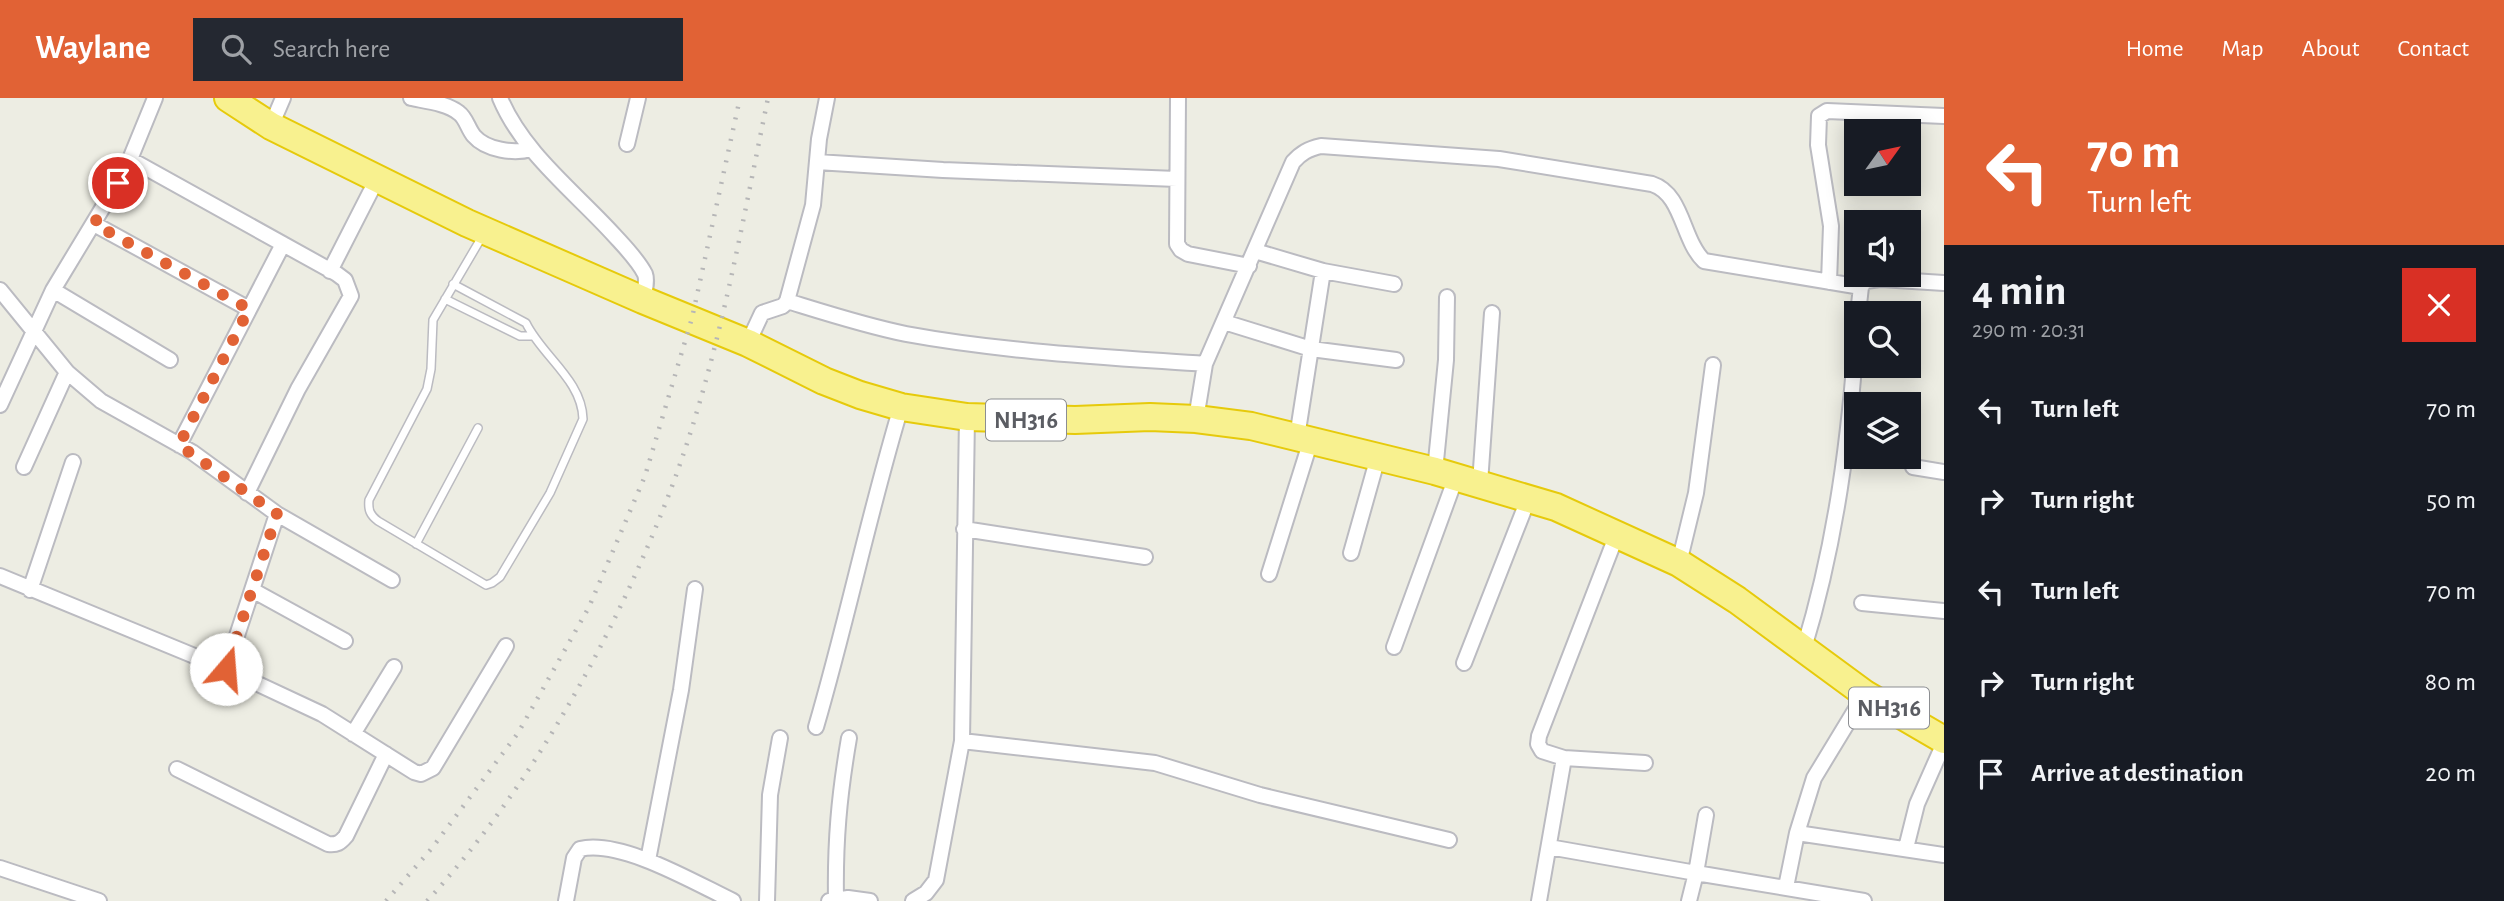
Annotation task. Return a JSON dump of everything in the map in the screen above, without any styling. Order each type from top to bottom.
[{"type":"highway","name":"NH316","points":[[228,98],[271,126],[485,232],[748,343],[824,382],[901,407],[967,417],[1075,421],[1150,417],[1251,426],[1457,477],[1529,498],[1679,563],[1737,600],[1865,694],[1944,741]]},
{"type":"street","points":[[0,405],[53,290],[130,159],[155,98]]},
{"type":"street","points":[[271,126],[284,98]]},
{"type":"street","points":[[411,98],[460,113],[476,138],[482,142],[512,152],[531,149]]},
{"type":"street","points":[[500,98],[516,130],[531,149],[589,207],[638,264],[646,281],[643,300]]},
{"type":"street","points":[[627,144],[638,98]]},
{"type":"street","points":[[748,343],[762,313],[783,306],[787,301],[813,205],[827,98]]},
{"type":"street","points":[[1178,98],[1177,244],[1188,254],[1249,266]]},
{"type":"street","points":[[1829,282],[1831,226],[1818,145],[1817,122],[1821,113],[1842,105],[1944,116]]},
{"type":"street","points":[[1196,419],[1205,364],[1293,162],[1300,153],[1310,148],[1321,146],[1500,159],[1652,184],[1662,187],[1670,196],[1693,247],[1704,261],[1844,284]]},
{"type":"street","points":[[130,159],[345,280],[351,296],[298,389],[247,493]]},
{"type":"street","points":[[817,162],[1177,179]]},
{"type":"street","points":[[330,271],[377,179]]},
{"type":"street","points":[[94,224],[249,309]]},
{"type":"street","points":[[179,445],[283,244]]},
{"type":"street","points":[[1255,251],[1323,271],[1394,284]]},
{"type":"street","points":[[1269,574],[1304,438],[1311,349],[1323,271]]},
{"type":"street","points":[[1921,282],[1944,283]]},
{"type":"street","points":[[1859,301],[1861,287]]},
{"type":"street","points":[[0,290],[67,372],[101,401],[179,445],[277,514],[392,580]]},
{"type":"street","points":[[53,290],[170,360]]},
{"type":"street","points":[[1447,297],[1446,360],[1457,477]]},
{"type":"street","points":[[787,301],[906,334],[1060,353],[1205,364]]},
{"type":"street","points":[[1394,647],[1457,477],[1492,313]]},
{"type":"street","points":[[1224,322],[1311,349],[1396,360]]},
{"type":"street","points":[[1679,563],[1696,493],[1713,365]]},
{"type":"street","points":[[24,467],[67,372]]},
{"type":"street","points":[[1804,648],[1834,530],[1847,441],[1852,378]]},
{"type":"street","points":[[816,727],[901,407]]},
{"type":"street","points":[[913,901],[926,893],[936,880],[961,741],[967,417]]},
{"type":"street","points":[[1351,553],[1378,457]]},
{"type":"street","points":[[30,590],[73,462]]},
{"type":"street","points":[[1921,468],[1944,472]]},
{"type":"street","points":[[1464,663],[1529,498]]},
{"type":"street","points":[[226,669],[277,514]]},
{"type":"street","points":[[964,529],[1145,557]]},
{"type":"street","points":[[1617,534],[1538,744],[1542,751],[1564,758],[1646,763]]},
{"type":"street","points":[[0,576],[226,669],[322,714],[421,774],[433,768],[506,646]]},
{"type":"street","points":[[648,860],[681,690],[695,589]]},
{"type":"street","points":[[252,590],[345,641]]},
{"type":"street","points":[[1862,603],[1944,611]]},
{"type":"street","points":[[353,734],[394,667]]},
{"type":"street","points":[[1786,887],[1797,834],[1814,778],[1865,694]]},
{"type":"street","points":[[767,901],[770,795],[780,738]]},
{"type":"street","points":[[849,738],[839,800],[832,900],[848,898],[870,901]]},
{"type":"street","points":[[961,741],[1155,763],[1260,795],[1449,840]]},
{"type":"street","points":[[1906,848],[1917,804],[1944,741]]},
{"type":"street","points":[[177,769],[333,845],[340,843],[346,836],[386,754]]},
{"type":"street","points":[[1539,901],[1564,758]]},
{"type":"street","points":[[1689,901],[1706,815]]},
{"type":"street","points":[[1797,834],[1944,855]]},
{"type":"street","points":[[566,901],[574,858],[580,849],[594,846],[648,860],[733,901]]},
{"type":"street","points":[[1549,847],[1864,901]]},
{"type":"street","points":[[0,867],[99,901]]},
{"type":"lane","points":[[453,285],[526,323],[532,335],[576,390],[583,406],[583,419],[550,494],[500,576],[486,585],[372,516],[368,508],[369,500],[427,390],[431,369],[433,320],[453,285],[485,232]]},
{"type":"lane","points":[[445,299],[520,336],[532,335]]},
{"type":"lane","points":[[416,544],[478,428]]},
{"type":"railway","points":[[386,901],[432,848],[518,733],[589,607],[645,476],[692,318],[740,98]]},
{"type":"railway","points":[[427,901],[502,809],[536,759],[597,653],[649,543],[688,442],[702,394],[738,246],[768,98]]},
{"type":"route","points":[[118,183],[94,224],[249,309],[179,445],[277,514],[226,669]]}]
